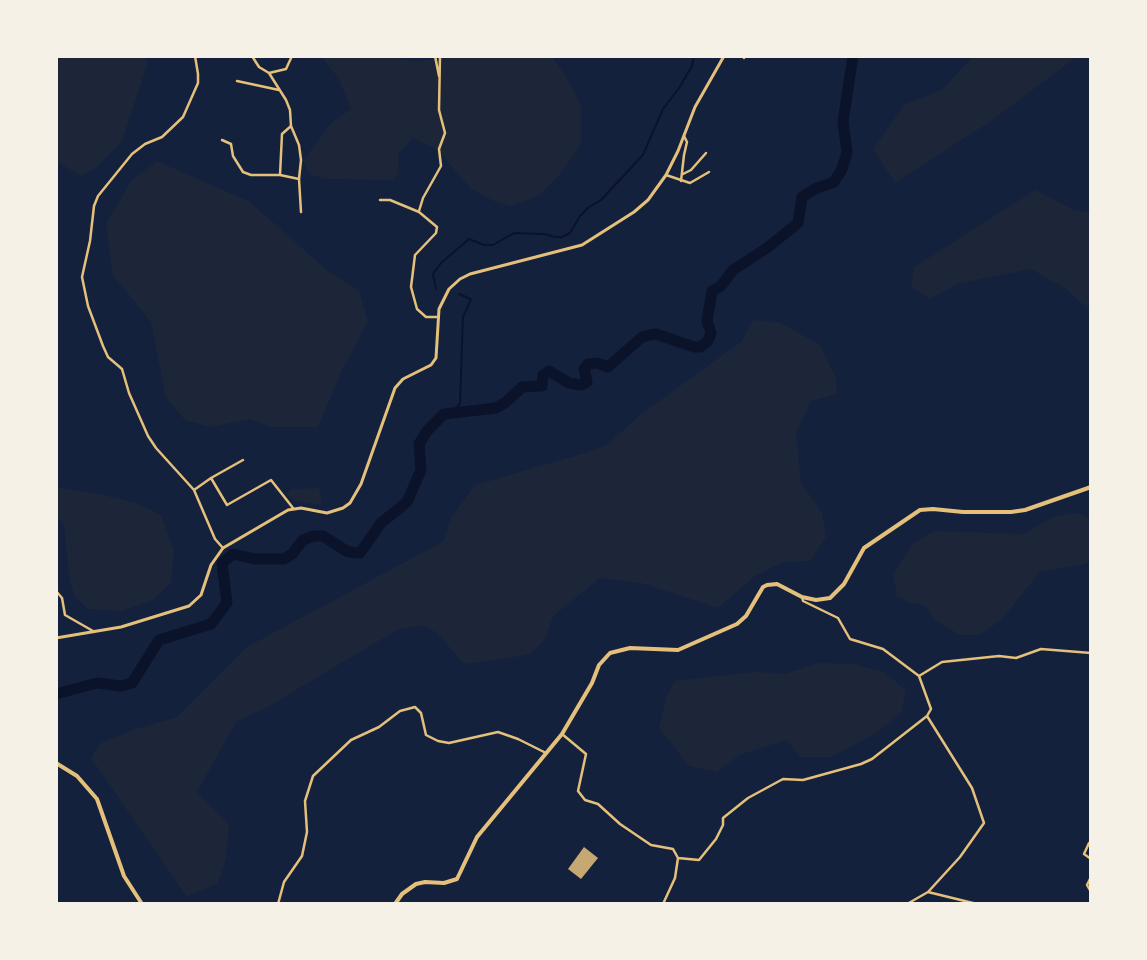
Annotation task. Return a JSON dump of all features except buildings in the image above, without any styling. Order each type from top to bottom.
[{"type":"main road","points":[[395,904],[402,894],[416,884],[425,882],[444,883],[457,879],[477,837],[562,734],[592,683],[599,665],[610,653],[630,648],[678,650],[737,624],[746,616],[763,587],[768,585],[777,584],[802,597],[822,600],[838,592],[864,548],[920,510],[1011,512],[1025,510],[1091,487]]},
{"type":"main road","points":[[56,763],[77,776],[97,799],[124,876],[142,904]]},
{"type":"street","points":[[195,56],[198,83],[184,117],[162,136],[144,144],[132,154],[98,196],[94,206],[90,241],[82,277],[85,298],[103,346],[108,357],[122,369],[129,394],[148,436],[156,448],[194,490],[215,539],[223,548]]},
{"type":"street","points":[[252,56],[259,67],[269,73],[290,110],[291,126],[299,146],[301,160],[298,179],[301,212]]},
{"type":"street","points":[[269,73],[286,69],[292,56]]},
{"type":"street","points":[[419,212],[423,198],[441,166],[439,149],[444,133],[439,110],[439,76],[435,56]]},
{"type":"street","points":[[439,76],[441,72],[440,56]]},
{"type":"street","points":[[56,638],[96,633],[190,606],[201,595],[211,565],[223,548],[279,514],[293,508],[319,512],[336,511],[350,503],[356,494],[395,388],[403,379],[431,365],[436,358],[438,349],[438,317],[445,294],[460,279],[479,272],[567,251],[590,242],[640,207],[666,175],[695,107],[724,56]]},
{"type":"street","points":[[237,81],[280,91]]},
{"type":"street","points":[[280,175],[282,134],[291,126]]},
{"type":"street","points":[[681,181],[684,155],[688,142],[684,136]]},
{"type":"street","points":[[222,140],[232,144],[233,156],[243,172],[251,175],[280,175],[298,179]]},
{"type":"street","points":[[683,174],[691,170],[706,152]]},
{"type":"street","points":[[666,175],[690,183],[709,172]]},
{"type":"street","points":[[380,200],[390,200],[419,212],[437,227],[436,233],[415,254],[410,287],[417,309],[426,316],[438,317]]},
{"type":"street","points":[[194,490],[243,460]]},
{"type":"street","points":[[211,478],[227,505],[271,480],[293,508]]},
{"type":"street","points":[[56,591],[62,598],[65,615],[96,633]]},
{"type":"street","points":[[678,858],[699,860],[716,839],[723,825],[723,818],[748,798],[770,785],[783,779],[804,780],[861,764],[872,759],[927,716],[931,709],[919,676],[883,649],[850,639],[838,618],[803,601],[802,597]]},
{"type":"street","points":[[919,676],[942,662],[999,656],[1016,658],[1041,649],[1091,653]]},
{"type":"street","points":[[278,904],[284,882],[302,856],[307,832],[305,801],[313,776],[351,740],[379,727],[400,711],[415,707],[421,713],[426,735],[438,741],[449,743],[498,732],[518,738],[546,753]]},
{"type":"street","points":[[906,904],[928,892],[960,857],[984,824],[972,788],[927,716]]},
{"type":"street","points":[[562,734],[586,754],[578,791],[585,800],[598,804],[620,824],[651,845],[673,849],[678,858],[676,878],[663,904]]},
{"type":"street","points":[[1089,843],[1084,854],[1091,859]]},
{"type":"street","points":[[1091,877],[1086,885],[1091,892]]},
{"type":"street","points":[[928,892],[977,904]]},
{"type":"shaded area","points":[[56,56],[143,56],[148,62],[122,141],[95,169],[81,176],[56,161]]},
{"type":"shaded area","points":[[321,56],[389,56],[416,62],[450,56],[552,56],[568,80],[581,105],[581,144],[559,175],[538,196],[511,206],[494,201],[471,189],[438,150],[413,138],[398,155],[399,173],[393,180],[327,179],[310,175],[303,161],[331,123],[351,109],[339,79]]},
{"type":"shaded area","points":[[973,56],[1078,56],[991,121],[895,183],[873,149],[904,105],[942,90]]},
{"type":"shaded area","points":[[157,161],[250,202],[329,272],[359,291],[368,322],[343,368],[318,427],[271,427],[250,419],[210,427],[185,420],[166,398],[151,322],[113,275],[106,224],[132,180]]},
{"type":"shaded area","points":[[1035,190],[1074,210],[1091,213],[1091,312],[1065,288],[1031,269],[957,284],[930,299],[911,287],[914,267]]},
{"type":"shaded area","points":[[753,320],[781,323],[820,345],[836,378],[837,394],[811,401],[796,433],[801,482],[822,513],[826,537],[810,561],[783,562],[755,576],[718,608],[641,583],[600,578],[553,616],[544,641],[530,654],[503,659],[464,664],[437,633],[423,625],[397,630],[264,709],[236,722],[197,792],[229,824],[226,858],[218,883],[187,897],[91,758],[101,743],[133,730],[177,717],[247,647],[444,541],[451,518],[475,485],[585,453],[608,444],[640,415],[742,341]]},
{"type":"shaded area","points":[[56,487],[136,503],[161,515],[174,551],[171,583],[153,600],[122,611],[88,609],[75,597],[70,582],[64,525],[56,518]]},
{"type":"shaded area","points":[[319,488],[322,505],[295,501],[286,494],[292,489]]},
{"type":"shaded area","points":[[1077,513],[1091,519],[1091,559],[1086,564],[1040,572],[1001,620],[980,635],[960,635],[936,621],[924,605],[908,602],[897,596],[893,575],[912,544],[935,531],[1023,534],[1055,516]]},
{"type":"shaded area","points":[[817,663],[853,664],[884,672],[906,690],[901,713],[875,734],[831,757],[801,757],[786,740],[739,755],[717,772],[689,766],[659,728],[667,695],[675,681],[754,672],[785,674]]},
{"type":"waterway","points":[[436,289],[433,274],[441,263],[469,239],[484,245],[493,245],[514,233],[544,234],[555,237],[562,237],[570,233],[580,216],[589,207],[601,200],[643,155],[663,109],[679,88],[692,66],[694,56]]},
{"type":"waterway","points":[[56,694],[97,683],[121,686],[132,683],[159,640],[211,624],[227,603],[222,563],[233,554],[255,559],[284,559],[292,554],[303,540],[314,536],[323,536],[348,552],[360,553],[381,523],[407,502],[421,470],[419,444],[427,431],[444,414],[496,408],[506,402],[522,387],[542,386],[543,375],[549,371],[569,383],[581,385],[587,382],[584,369],[588,364],[597,363],[608,367],[642,337],[649,335],[656,334],[694,347],[700,347],[708,341],[711,333],[707,321],[712,291],[721,286],[733,270],[767,248],[798,223],[802,197],[815,189],[834,182],[842,169],[847,152],[843,122],[853,56]]},
{"type":"waterway","points":[[454,412],[460,403],[463,317],[471,299],[459,294]]}]
